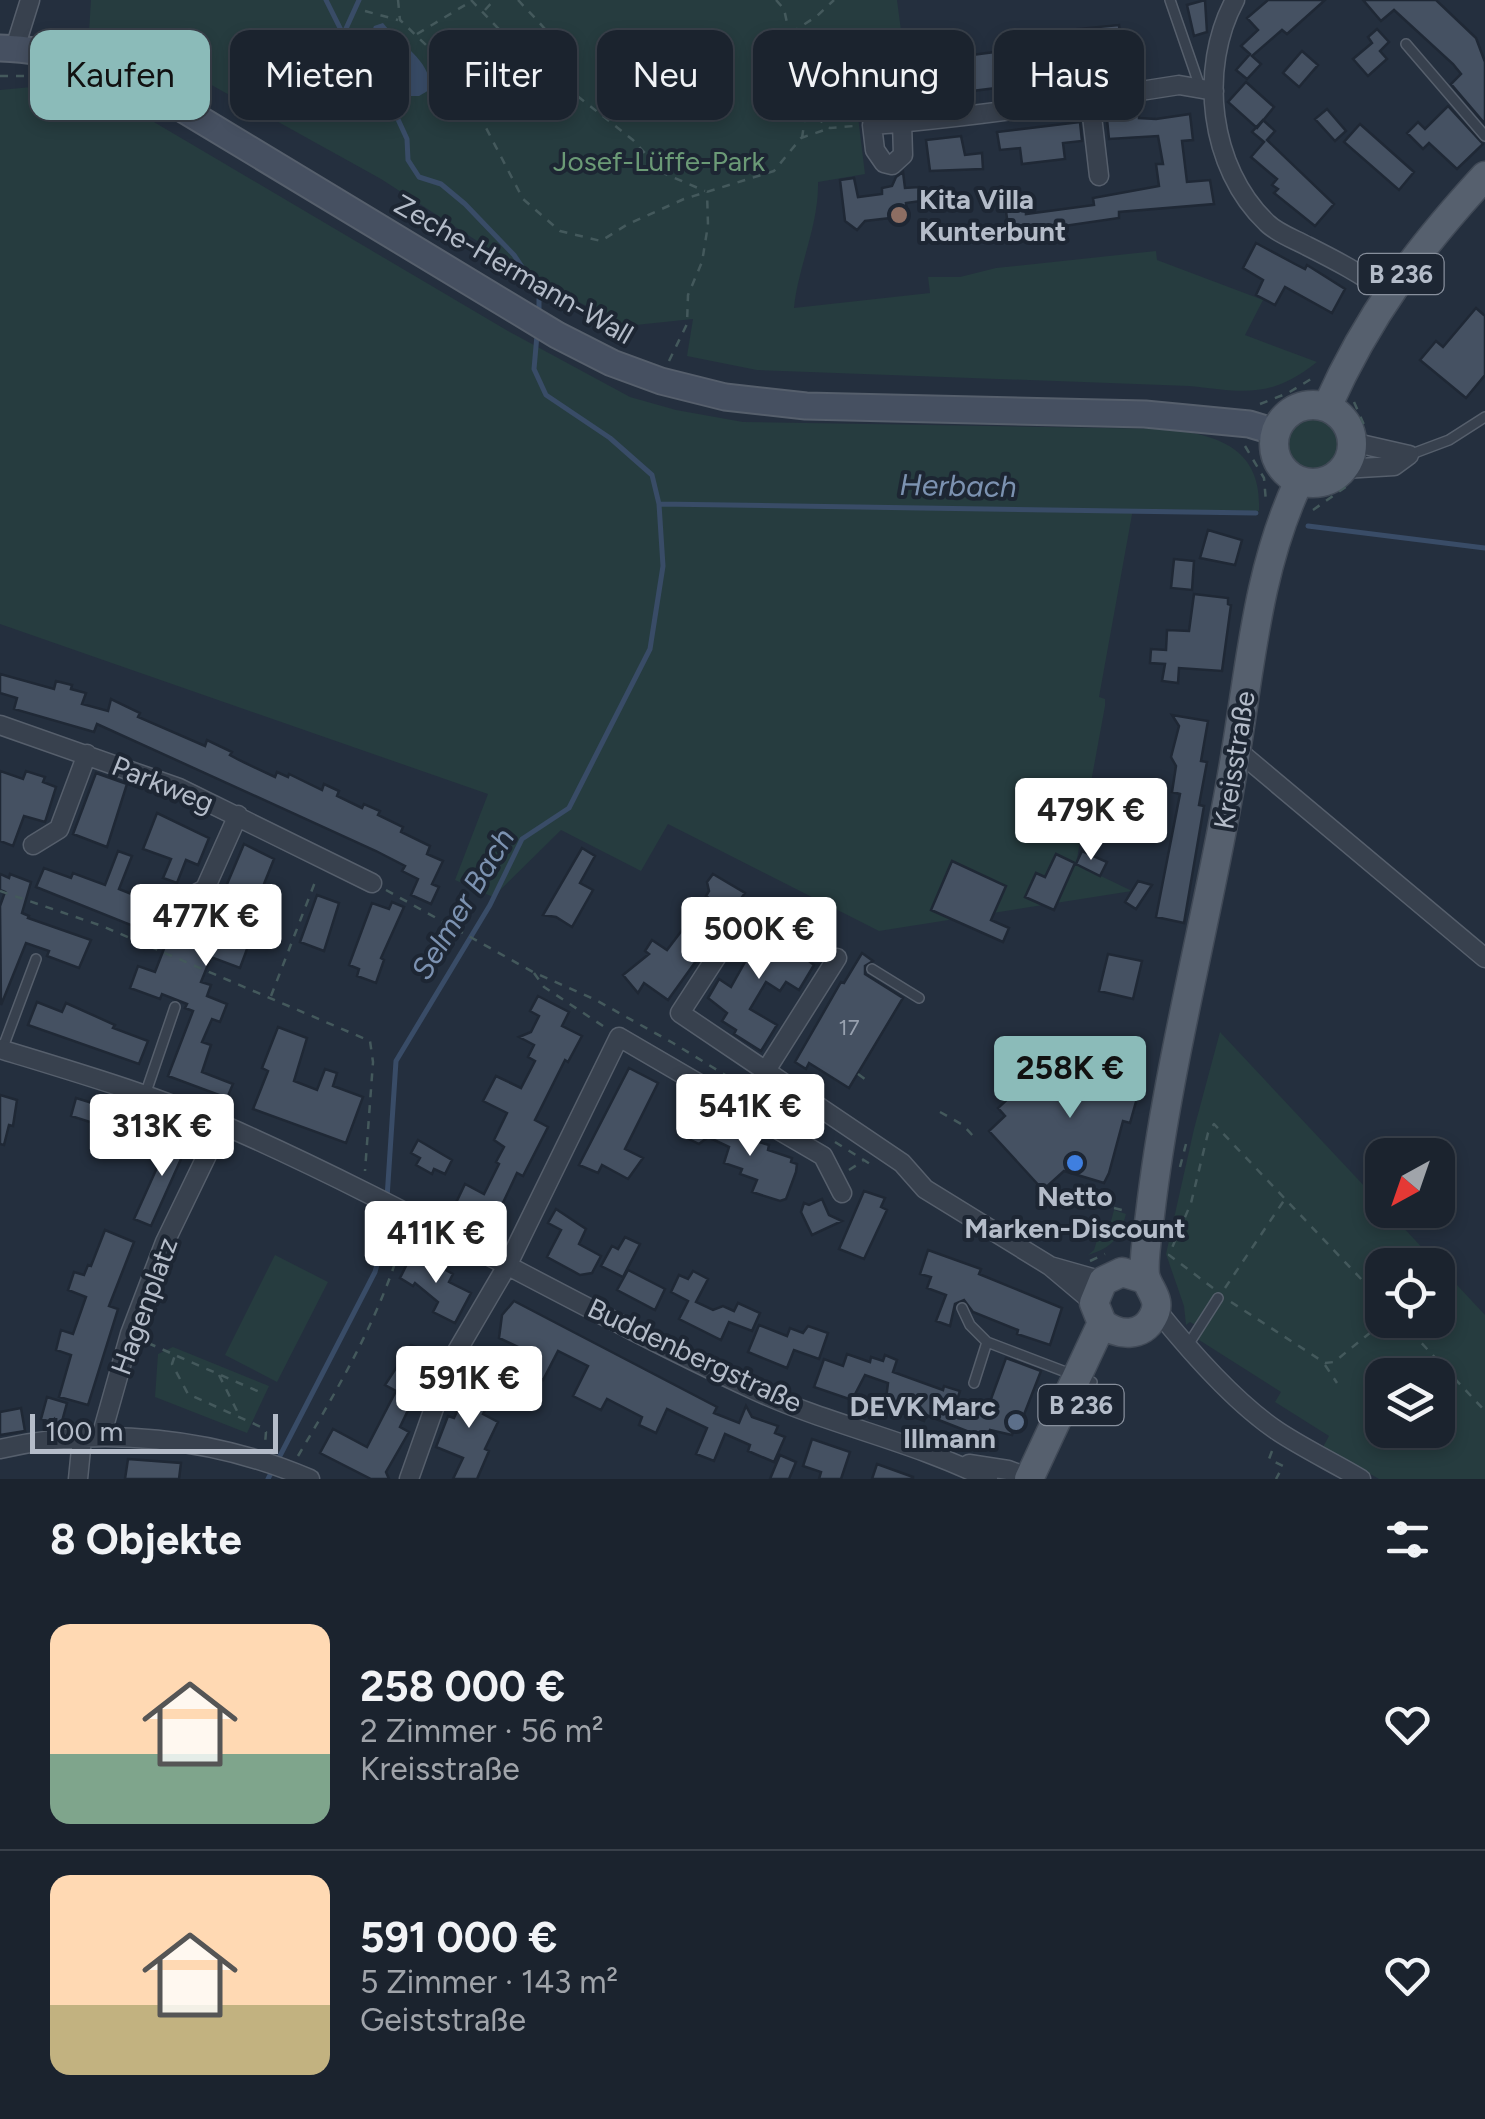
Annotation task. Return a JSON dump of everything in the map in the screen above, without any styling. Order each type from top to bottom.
[{"type":"main road","name":"B 236","points":[[1326,407],[1388,293],[1421,248],[1485,176]]},
{"type":"main road","points":[[1326,407],[1348,428],[1347,456],[1324,483],[1299,481],[1278,462],[1276,432],[1282,419],[1295,409],[1326,407]]},
{"type":"main road","name":"Kreisstraße","points":[[1034,1479],[1123,1304],[1216,868],[1266,570],[1285,510],[1299,481]]},
{"type":"street","points":[[8,48],[30,0]]},
{"type":"street","points":[[1235,0],[1222,28],[1206,89],[1220,148],[1245,196],[1268,225],[1359,273],[1388,293]]},
{"type":"street","name":"Zeche-Hermann-Wall","points":[[8,48],[51,54],[103,69],[168,100],[557,335],[644,375],[724,398],[806,406],[1145,414],[1250,424],[1276,432]]},
{"type":"street","points":[[1144,90],[1180,85],[1206,89]]},
{"type":"street","points":[[902,122],[903,155],[892,164],[878,157],[872,125],[994,112]]},
{"type":"street","points":[[1093,120],[1099,176]]},
{"type":"street","points":[[1347,456],[1394,466],[1408,455]]},
{"type":"street","points":[[1347,456],[1408,455]]},
{"type":"street","name":"Parkweg","points":[[0,726],[179,788],[372,882]]},
{"type":"street","points":[[1237,750],[1485,958]]},
{"type":"street","name":"Parkweg","points":[[32,844],[59,828],[87,754]]},
{"type":"street","name":"Parkweg","points":[[186,899],[205,889],[238,815]]},
{"type":"street","points":[[741,919],[680,1013],[902,1164],[925,1189],[1050,1266],[1123,1304],[1186,1347],[1267,1423],[1361,1479]]},
{"type":"street","points":[[766,1072],[836,958]]},
{"type":"street","points":[[408,1479],[450,1364],[508,1264],[620,1037],[823,1156],[842,1193]]},
{"type":"street","name":"Buddenbergstraße","points":[[1,1050],[222,1124],[756,1391],[954,1462],[988,1479]]},
{"type":"street","name":"Hagenplatz","points":[[78,1479],[165,1242],[222,1124]]},
{"type":"street","points":[[0,1449],[92,1438],[184,1443],[262,1460],[310,1479]]},
{"type":"street","name":"Buddenbergstraße","points":[[954,1462],[1008,1470],[1034,1479]]},
{"type":"lane","points":[[1170,0],[1206,89]]},
{"type":"lane","points":[[1406,44],[1485,136]]},
{"type":"lane","points":[[1408,455],[1449,440],[1485,417]]},
{"type":"lane","points":[[1,1050],[36,958]]},
{"type":"lane","points":[[872,970],[920,998]]},
{"type":"lane","points":[[145,1096],[175,1007]]},
{"type":"lane","points":[[1186,1347],[1220,1296]]},
{"type":"lane","points":[[962,1308],[970,1324],[987,1342],[1085,1379]]},
{"type":"lane","points":[[974,1382],[987,1342]]},
{"type":"path","points":[[398,0],[400,20]]},
{"type":"path","points":[[416,36],[471,0],[499,30]]},
{"type":"path","points":[[483,11],[494,0]]},
{"type":"path","points":[[518,0],[546,30]]},
{"type":"path","points":[[776,0],[784,10],[789,30]]},
{"type":"path","points":[[796,30],[834,0]]},
{"type":"path","points":[[365,11],[400,20],[429,48]]},
{"type":"path","points":[[577,95],[633,140],[662,173],[707,191]]},
{"type":"path","points":[[482,120],[523,199],[560,231],[601,241],[628,224],[707,191],[774,171],[802,138],[830,128],[872,125]]},
{"type":"path","points":[[802,138],[805,120]]},
{"type":"path","points":[[819,120],[830,128]]},
{"type":"path","points":[[668,362],[687,324],[688,295],[702,262],[708,225],[707,191]]},
{"type":"path","points":[[270,997],[324,858]]},
{"type":"path","points":[[372,882],[673,1043],[812,1128]]},
{"type":"path","points":[[0,891],[102,926],[370,1041],[366,1194]]},
{"type":"path","points":[[534,972],[544,987],[620,1037]]},
{"type":"path","points":[[858,1074],[869,1082]]},
{"type":"path","points":[[940,1112],[963,1125],[974,1137]]},
{"type":"path","points":[[1338,1383],[1324,1364],[1220,1296],[1169,1255],[1191,1203],[1208,1132],[1214,1124],[1365,1283]]},
{"type":"path","points":[[828,1138],[882,1171]]},
{"type":"path","points":[[1220,1296],[1286,1198]]},
{"type":"path","points":[[1114,1208],[1141,1216]]},
{"type":"path","points":[[288,1470],[353,1363],[392,1278],[406,1215]]},
{"type":"path","points":[[130,1334],[262,1393]]},
{"type":"path","points":[[1324,1364],[1334,1362],[1365,1337]]},
{"type":"path","points":[[1417,1338],[1485,1411]]},
{"type":"path","points":[[176,1356],[172,1364],[188,1394],[266,1432],[262,1460]]},
{"type":"path","points":[[218,1374],[240,1418]]},
{"type":"path","points":[[1273,1449],[1269,1459],[1283,1466],[1276,1479]]},
{"type":"green space","name":"Josef-Lüffe-Park","points":[[91,0],[897,0],[901,30],[753,30],[753,120],[858,120],[865,174],[818,182],[815,214],[794,308],[930,293],[928,277],[960,277],[996,268],[1156,251],[1157,260],[1263,300],[1245,335],[1317,362],[1285,382],[1242,391],[757,370],[687,356],[693,319],[626,326],[547,286],[381,179],[275,120],[409,120],[409,30],[230,30],[230,95],[210,84],[210,30],[89,30]]},
{"type":"green space","points":[[30,87],[30,120],[151,120],[508,331],[630,397],[743,422],[1166,429],[1204,436],[1234,449],[1253,473],[1259,511],[1133,509],[1099,697],[1105,699],[1105,706],[1076,864],[1132,891],[879,931],[668,824],[641,871],[561,830],[493,897],[455,880],[488,794],[0,624],[0,90]]},
{"type":"green space","points":[[1311,415],[1332,424],[1341,445],[1332,466],[1311,475],[1290,466],[1281,445],[1290,424]]},
{"type":"green space","points":[[1220,1032],[1365,1187],[1365,1228],[1404,1228],[1422,1248],[1365,1248],[1365,1338],[1455,1338],[1455,1283],[1485,1315],[1485,1479],[1379,1479],[1323,1447],[1329,1436],[1275,1402],[1281,1392],[1196,1338],[1202,1329],[1190,1322],[1186,1325],[1184,1306],[1166,1254]]},
{"type":"green space","points":[[1114,1210],[1126,1214],[1117,1236],[1104,1249],[1088,1255],[1094,1250],[1101,1227],[1109,1229]]},
{"type":"green space","points":[[275,1255],[328,1282],[277,1382],[225,1355]]},
{"type":"green space","points":[[173,1347],[269,1386],[247,1433],[155,1397],[158,1354]]},
{"type":"water","points":[[383,23],[390,30],[372,30]]},
{"type":"water","points":[[409,50],[429,78],[429,90],[409,96]]},
{"type":"building","points":[[1205,0],[1207,32],[1194,36],[1187,5]]},
{"type":"building","points":[[1268,0],[1325,0],[1287,34],[1282,30],[1252,56],[1261,64],[1247,79],[1236,70],[1250,54],[1241,46],[1258,30],[1247,18]]},
{"type":"building","points":[[1363,0],[1436,0],[1476,38],[1485,62],[1485,124],[1451,84],[1461,74],[1453,64],[1394,10],[1381,21]]},
{"type":"building","points":[[1119,25],[1120,30],[1067,30]]},
{"type":"building","points":[[1377,29],[1389,42],[1380,51],[1387,59],[1368,76],[1353,59],[1372,43],[1368,37]]},
{"type":"building","points":[[1302,51],[1318,65],[1299,87],[1283,73]]},
{"type":"building","points":[[994,52],[994,88],[974,91],[974,55]]},
{"type":"building","points":[[1246,82],[1274,107],[1257,128],[1228,102]]},
{"type":"building","points":[[1448,106],[1483,144],[1457,169],[1429,143],[1423,149],[1407,133],[1418,122],[1425,129]]},
{"type":"building","points":[[1327,109],[1346,131],[1335,141],[1315,119]]},
{"type":"building","points":[[1190,114],[1193,140],[1182,141],[1187,182],[1210,180],[1214,204],[1119,212],[1119,218],[1009,234],[1006,211],[1026,209],[1026,214],[1094,205],[1093,198],[1159,186],[1156,164],[1163,164],[1158,136],[1109,139],[1107,120]]},
{"type":"building","points":[[1263,120],[1275,131],[1267,140],[1334,204],[1315,226],[1274,193],[1278,189],[1272,185],[1277,179],[1251,157],[1264,142],[1252,132]]},
{"type":"building","points":[[1080,122],[1082,141],[1063,143],[1065,159],[1022,164],[1020,148],[1000,150],[997,132]]},
{"type":"building","points":[[1360,124],[1414,172],[1399,190],[1344,142]]},
{"type":"building","points":[[961,136],[965,155],[982,153],[983,169],[930,171],[926,140]]},
{"type":"building","points":[[903,172],[905,188],[919,187],[921,201],[906,203],[908,216],[865,221],[857,230],[845,221],[840,180],[854,178],[858,197],[882,194],[882,188],[892,186]]},
{"type":"building","points":[[1256,243],[1305,269],[1307,265],[1345,289],[1332,313],[1285,287],[1275,305],[1256,295],[1263,280],[1243,268]]},
{"type":"building","points":[[1476,308],[1485,316],[1485,375],[1466,398],[1420,360],[1436,341],[1443,347]]},
{"type":"building","points":[[1208,530],[1242,540],[1235,565],[1200,558]]},
{"type":"building","points":[[1174,559],[1194,561],[1192,590],[1171,588]]},
{"type":"building","points":[[1194,594],[1228,598],[1231,605],[1222,671],[1179,668],[1178,683],[1162,681],[1165,664],[1150,663],[1151,649],[1166,650],[1167,630],[1189,631]]},
{"type":"building","points":[[0,674],[54,689],[56,681],[72,685],[71,689],[86,693],[82,704],[108,711],[111,699],[140,713],[138,717],[205,746],[207,740],[275,777],[277,772],[288,777],[289,774],[322,790],[324,784],[339,791],[337,796],[362,808],[364,804],[380,811],[378,815],[403,827],[401,832],[430,846],[427,854],[443,861],[432,884],[439,887],[431,904],[411,895],[418,879],[402,871],[405,866],[376,851],[97,724],[94,732],[14,709],[17,698],[0,693]]},
{"type":"building","points":[[1172,715],[1208,721],[1201,761],[1207,762],[1199,805],[1204,806],[1184,923],[1156,917],[1180,794],[1172,792],[1176,766],[1171,757],[1179,726]]},
{"type":"building","points":[[0,771],[23,779],[26,771],[45,777],[43,782],[56,787],[45,822],[24,816],[13,846],[0,841]]},
{"type":"building","points":[[96,773],[127,784],[107,847],[73,834]]},
{"type":"building","points":[[157,813],[209,838],[198,865],[186,860],[177,883],[163,878],[171,859],[143,849]]},
{"type":"building","points":[[244,844],[274,859],[258,899],[262,901],[257,913],[260,914],[240,968],[211,957],[201,982],[211,985],[207,996],[227,1004],[220,1022],[212,1019],[202,1042],[211,1045],[202,1072],[233,1084],[227,1098],[168,1076],[193,1011],[185,1008],[187,1004],[130,988],[138,966],[155,972],[172,928],[182,932],[185,923],[219,936],[220,932],[231,936],[243,904],[222,896]]},
{"type":"building","points":[[582,848],[595,856],[580,883],[593,890],[572,927],[556,917],[543,915]]},
{"type":"building","points":[[118,851],[132,856],[119,889],[154,903],[143,930],[36,887],[44,868],[105,885]]},
{"type":"building","points":[[1082,851],[1107,862],[1100,876],[1076,864]]},
{"type":"building","points":[[1056,854],[1075,863],[1054,910],[1025,897],[1036,873],[1045,877]]},
{"type":"building","points":[[952,861],[1006,886],[991,920],[1009,928],[1003,942],[931,910]]},
{"type":"building","points":[[0,874],[31,882],[22,913],[28,918],[91,940],[79,968],[26,943],[1,1005],[0,906],[5,892],[0,890]]},
{"type":"building","points":[[713,874],[745,893],[668,1000],[644,983],[638,993],[623,975],[649,954],[645,951],[652,940],[667,950],[686,925],[690,928],[709,898],[707,882]]},
{"type":"building","points":[[1138,881],[1152,885],[1136,909],[1125,902]]},
{"type":"building","points":[[317,895],[339,903],[324,951],[300,942]]},
{"type":"building","points":[[392,902],[404,907],[381,958],[384,960],[376,983],[357,976],[359,969],[349,965],[372,903],[389,909]]},
{"type":"building","points":[[765,917],[776,924],[772,929],[781,934],[779,938],[814,965],[799,990],[786,982],[780,991],[766,982],[750,1009],[777,1025],[761,1051],[734,1034],[736,1030],[722,1021],[727,1013],[708,998],[719,979],[731,987],[750,953],[739,946],[756,919],[762,923]]},
{"type":"building","points":[[862,953],[873,961],[865,966],[865,974],[903,998],[849,1088],[809,1063],[806,1069],[795,1062]]},
{"type":"building","points":[[1108,954],[1142,961],[1133,999],[1099,991]]},
{"type":"building","points":[[538,996],[569,1012],[562,1026],[582,1036],[568,1062],[565,1060],[535,1120],[548,1127],[523,1176],[517,1173],[492,1226],[454,1207],[465,1184],[484,1194],[499,1164],[496,1162],[504,1147],[494,1140],[507,1113],[483,1101],[496,1076],[521,1088],[535,1061],[528,1057],[534,1045],[519,1037],[531,1032],[539,1016],[530,1011]]},
{"type":"building","points":[[37,1002],[62,1012],[66,1003],[148,1041],[139,1064],[28,1025]]},
{"type":"building","points":[[278,1027],[307,1038],[294,1081],[317,1090],[325,1069],[337,1073],[333,1086],[363,1097],[346,1143],[253,1109],[268,1071],[262,1068]]},
{"type":"building","points":[[1113,1043],[1140,1051],[1129,1088],[1139,1091],[1130,1123],[1123,1121],[1109,1173],[1104,1183],[1064,1171],[1043,1190],[989,1131],[1005,1116],[998,1108],[1042,1067],[1072,1100],[1080,1074],[1102,1080]]},
{"type":"building","points":[[629,1068],[658,1083],[625,1149],[643,1158],[628,1179],[602,1165],[598,1173],[579,1165]]},
{"type":"building","points":[[0,1095],[17,1100],[13,1126],[9,1125],[4,1145],[0,1144]]},
{"type":"building","points":[[76,1098],[99,1105],[93,1123],[71,1116]]},
{"type":"building","points":[[700,1112],[718,1121],[714,1129],[769,1145],[768,1150],[792,1158],[791,1162],[797,1164],[796,1172],[786,1199],[780,1201],[752,1192],[757,1180],[724,1163],[729,1147],[708,1137],[699,1144],[687,1138]]},
{"type":"building","points":[[173,1132],[190,1139],[151,1226],[134,1219]]},
{"type":"building","points":[[418,1140],[452,1160],[445,1174],[434,1169],[432,1174],[416,1165],[420,1158],[411,1153]]},
{"type":"building","points":[[864,1191],[885,1198],[881,1207],[887,1210],[864,1259],[839,1249]]},
{"type":"building","points":[[822,1199],[829,1215],[842,1221],[812,1235],[801,1212],[804,1203],[809,1205]]},
{"type":"building","points":[[556,1209],[586,1229],[579,1244],[601,1256],[592,1273],[580,1275],[547,1257],[561,1230],[548,1223]]},
{"type":"building","points":[[105,1230],[134,1242],[109,1306],[118,1309],[88,1405],[59,1397],[71,1355],[56,1350],[61,1330],[73,1334],[86,1297],[68,1290],[74,1272],[84,1275],[91,1266]]},
{"type":"building","points":[[625,1237],[640,1244],[623,1277],[601,1266],[612,1246],[618,1249]]},
{"type":"building","points":[[928,1250],[981,1269],[979,1274],[1062,1308],[1050,1345],[973,1312],[964,1300],[955,1304],[950,1326],[936,1321],[946,1295],[927,1288],[931,1277],[920,1274]]},
{"type":"building","points":[[413,1252],[453,1274],[449,1282],[471,1293],[455,1323],[433,1312],[438,1302],[415,1283],[413,1286],[400,1278]]},
{"type":"building","points":[[628,1270],[665,1289],[655,1310],[617,1290]]},
{"type":"building","points":[[693,1271],[708,1279],[696,1302],[713,1310],[723,1306],[734,1311],[738,1303],[760,1313],[752,1331],[729,1322],[721,1340],[679,1319],[688,1301],[671,1292],[679,1275],[688,1279]]},
{"type":"building","points":[[514,1301],[717,1407],[714,1413],[739,1423],[746,1406],[752,1417],[778,1426],[775,1433],[785,1437],[774,1462],[748,1451],[750,1445],[725,1434],[714,1461],[696,1454],[707,1428],[667,1409],[656,1433],[639,1425],[642,1417],[607,1399],[601,1410],[573,1396],[588,1366],[558,1351],[543,1380],[525,1371],[533,1354],[499,1338],[502,1315]]},
{"type":"building","points":[[759,1325],[787,1336],[790,1328],[803,1333],[808,1326],[828,1333],[819,1359],[794,1350],[787,1368],[748,1352]]},
{"type":"building","points":[[411,1345],[435,1354],[400,1427],[409,1432],[386,1472],[389,1479],[371,1479],[320,1453],[333,1429],[367,1447],[396,1391],[385,1385]]},
{"type":"building","points":[[847,1354],[870,1362],[871,1357],[883,1361],[885,1355],[897,1360],[893,1372],[943,1390],[944,1386],[960,1391],[957,1400],[987,1410],[1006,1358],[1041,1371],[1018,1430],[1014,1429],[1012,1435],[990,1430],[987,1439],[926,1415],[924,1421],[885,1407],[888,1383],[865,1375],[852,1400],[814,1387],[824,1359],[843,1366]]},
{"type":"building","points":[[465,1377],[487,1387],[483,1396],[490,1400],[483,1414],[498,1422],[477,1479],[453,1479],[463,1458],[436,1447],[448,1416],[454,1418],[464,1396],[458,1393]]},
{"type":"building","points":[[47,1397],[67,1403],[61,1425],[41,1419]]},
{"type":"building","points":[[21,1408],[25,1431],[0,1435],[0,1412]]},
{"type":"building","points":[[812,1439],[850,1452],[841,1479],[819,1479],[821,1472],[803,1466]]},
{"type":"building","points":[[780,1455],[796,1462],[789,1479],[770,1479]]},
{"type":"building","points":[[128,1459],[181,1463],[179,1479],[125,1479]]},
{"type":"building","points":[[877,1464],[913,1477],[913,1479],[872,1479]]},
{"type":"waterway","points":[[326,0],[368,84],[396,115],[407,139],[408,160],[419,177],[441,184],[514,255],[539,292],[539,315]]},
{"type":"waterway","points":[[345,30],[359,0]]},
{"type":"waterway","name":"Selmer Bach","points":[[387,1198],[396,1061],[490,905],[522,839],[569,808],[650,649],[663,566],[659,504],[652,475],[610,438],[546,395],[534,369],[537,335]]},
{"type":"waterway","name":"Herbach","points":[[659,504],[1256,513]]},
{"type":"waterway","name":"Herbach","points":[[1308,526],[1485,548]]},
{"type":"waterway","name":"Selmer Bach","points":[[268,1479],[375,1272],[387,1209]]},
{"type":"place","name":"Kita Villa Kunterbunt","points":[[899,215]]},
{"type":"place","name":"Netto Marken-Discount","points":[[1075,1163]]},
{"type":"place","name":"DEVK Marc Illmann","points":[[1016,1422]]}]
